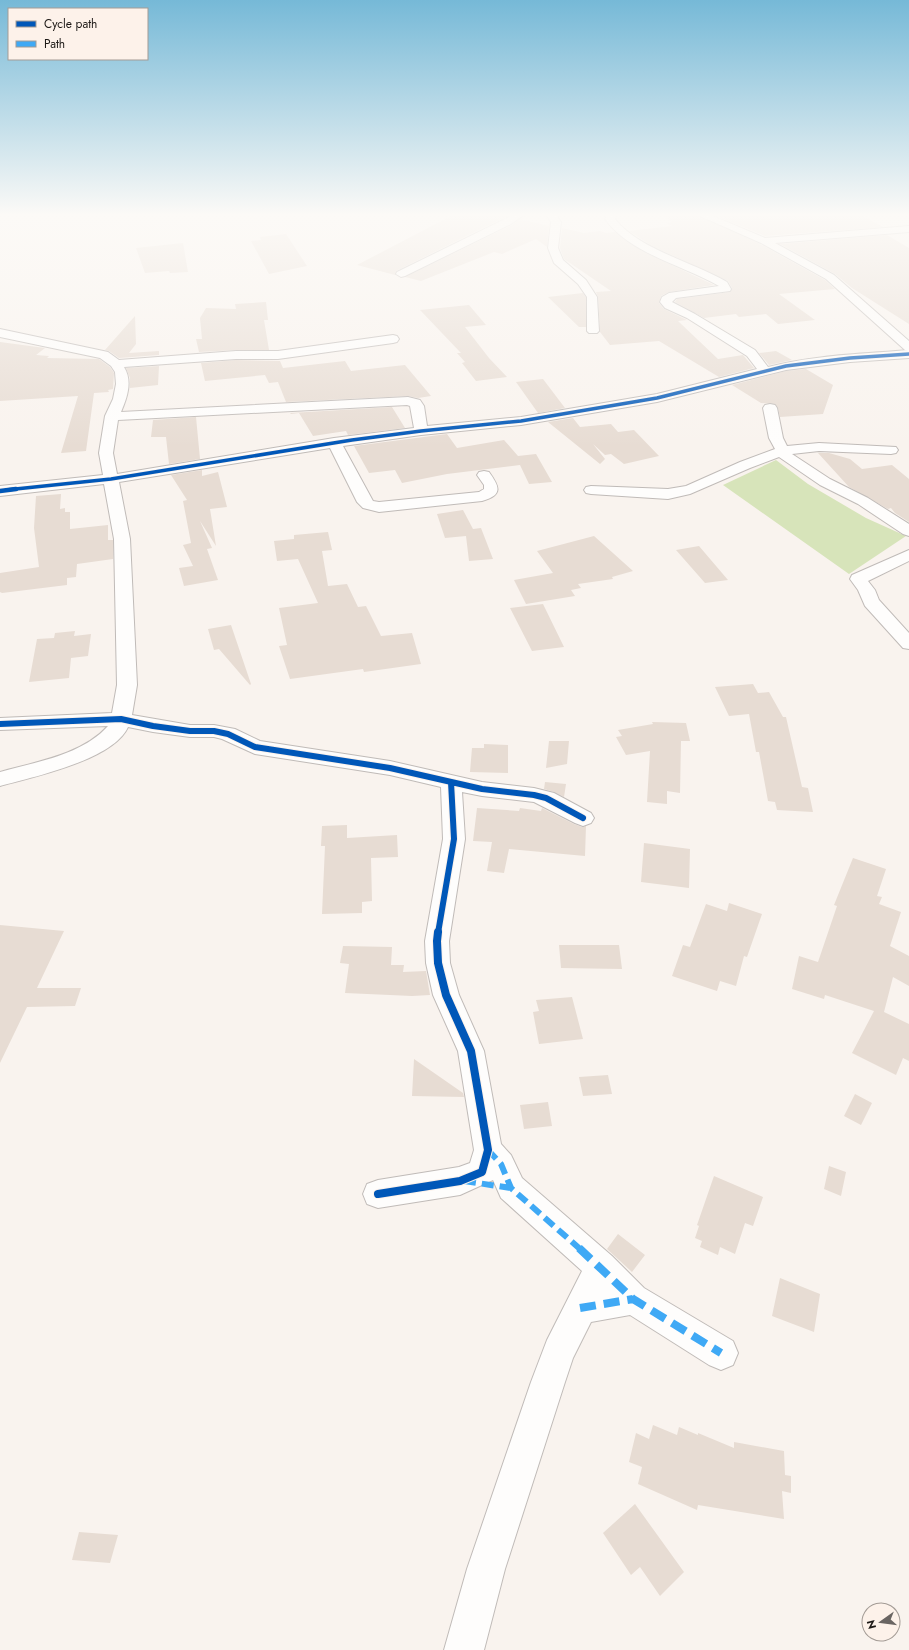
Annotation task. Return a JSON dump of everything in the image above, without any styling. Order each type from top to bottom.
[{"type":"street","points":[[589,293],[592,297],[593,332]]},
{"type":"street","points":[[691,293],[673,295],[666,299],[666,302],[669,306],[691,316],[751,353],[766,372]]},
{"type":"street","points":[[846,293],[908,353]]},
{"type":"street","points":[[0,333],[104,355],[116,364],[121,372],[122,384],[120,399],[112,416],[106,453],[122,539],[126,618],[127,685],[121,719],[116,730],[98,745],[69,760],[0,780]]},
{"type":"street","points":[[116,364],[236,355],[278,355],[392,339]]},
{"type":"street","points":[[0,490],[111,479],[334,442],[421,431],[521,421],[658,398],[786,366],[908,353]]},
{"type":"street","points":[[112,416],[408,401],[415,403],[417,406],[421,431]]},
{"type":"street","points":[[770,408],[776,438],[786,457],[825,482],[863,501],[909,531]]},
{"type":"street","points":[[334,442],[365,502],[372,506],[395,506],[482,496],[492,489],[491,484],[484,474]]},
{"type":"street","points":[[591,490],[668,494],[690,490],[744,465],[782,451],[819,446],[891,450]]},
{"type":"street","points":[[905,635],[871,602],[866,590],[858,579],[909,554]]},
{"type":"street","points":[[0,724],[121,719],[154,726],[190,731],[214,731],[228,734],[255,747],[390,768],[482,789],[534,795],[546,798],[583,818]]},
{"type":"street","points":[[378,1194],[460,1181],[482,1172],[488,1150],[470,1051],[446,995],[438,963],[437,941],[454,839],[451,782]]},
{"type":"street","points":[[488,1150],[501,1164],[511,1188],[601,1267],[633,1299],[721,1353]]},
{"type":"street","points":[[460,1181],[511,1188]]},
{"type":"street","points":[[464,1650],[486,1569],[548,1382],[559,1352],[601,1267]]},
{"type":"street","points":[[580,1308],[633,1299]]},
{"type":"green space","points":[[776,460],[808,484],[866,518],[906,536],[849,574],[723,485]]},
{"type":"building","points":[[583,293],[586,297],[586,327],[579,327],[548,297]]},
{"type":"building","points":[[596,293],[667,293],[661,296],[659,303],[664,309],[687,320],[678,321],[718,359],[743,355],[754,368],[719,377],[659,341],[610,345],[600,332],[598,297]]},
{"type":"building","points":[[722,293],[790,293],[779,294],[815,320],[778,324],[766,314],[739,317],[736,314],[704,318],[675,302],[677,299]]},
{"type":"building","points":[[860,293],[909,293],[909,324]]},
{"type":"building","points":[[266,302],[268,320],[264,320],[269,350],[199,352],[196,339],[202,339],[200,318],[206,308],[236,309],[235,304]]},
{"type":"building","points":[[469,305],[486,325],[465,327],[489,358],[507,377],[476,381],[462,363],[465,362],[457,353],[461,353],[420,310]]},
{"type":"building","points":[[135,316],[136,344],[129,353],[159,351],[159,355],[119,358],[105,350]]},
{"type":"building","points":[[0,342],[45,348],[36,355],[49,356],[47,358],[99,359],[110,367],[114,373],[113,389],[108,390],[109,392],[94,393],[86,451],[61,453],[78,396],[0,401]]},
{"type":"building","points":[[776,351],[792,360],[769,365],[759,353]]},
{"type":"building","points":[[236,360],[280,361],[283,368],[345,361],[351,371],[405,365],[431,396],[418,398],[408,396],[286,402],[278,382],[269,383],[265,375],[205,381],[201,363]]},
{"type":"building","points":[[159,366],[158,385],[130,388],[130,378],[126,368]]},
{"type":"building","points":[[806,369],[833,385],[823,414],[780,417],[778,408],[775,404],[761,403],[732,385],[786,371]]},
{"type":"building","points":[[543,379],[565,408],[538,413],[516,382]]},
{"type":"building","points":[[392,407],[405,428],[348,435],[346,431],[313,436],[299,413],[290,413]]},
{"type":"building","points":[[196,417],[200,459],[169,464],[166,437],[151,437],[153,420]]},
{"type":"building","points":[[573,418],[580,427],[611,424],[618,432],[634,430],[659,456],[624,464],[611,454],[605,455],[593,444],[605,459],[600,464],[548,422]]},
{"type":"building","points":[[447,434],[457,448],[504,440],[518,456],[536,454],[552,482],[529,484],[520,465],[447,474],[402,483],[395,470],[369,473],[354,446]]},
{"type":"building","points":[[818,453],[829,453],[850,459],[862,469],[892,465],[909,479],[909,522],[895,513],[891,508],[888,509],[849,487]]},
{"type":"building","points":[[202,470],[202,476],[218,472],[227,507],[210,509],[216,546],[200,521],[212,548],[207,549],[218,580],[184,586],[179,568],[193,566],[183,545],[191,543],[183,501],[187,500],[171,475]]},
{"type":"building","points":[[61,494],[60,509],[65,508],[65,512],[70,512],[70,529],[108,525],[108,540],[113,540],[113,559],[77,564],[76,577],[67,578],[67,585],[2,593],[0,592],[0,573],[39,567],[34,528],[36,496]]},
{"type":"building","points":[[463,510],[473,529],[481,528],[493,559],[469,561],[466,536],[445,538],[437,514]]},
{"type":"building","points":[[328,532],[332,550],[322,551],[328,586],[347,584],[358,607],[366,606],[381,636],[412,633],[421,664],[364,672],[363,669],[290,679],[279,646],[287,645],[279,608],[318,603],[298,559],[277,561],[274,541],[294,539],[294,535]]},
{"type":"building","points":[[594,536],[633,571],[612,577],[613,579],[578,584],[581,588],[571,590],[575,596],[526,604],[514,580],[553,573],[537,551]]},
{"type":"building","points":[[699,546],[728,580],[705,583],[676,550]]},
{"type":"building","points":[[543,604],[564,647],[532,651],[510,608]]},
{"type":"building","points":[[231,625],[251,684],[250,685],[219,649],[214,650],[208,629]]},
{"type":"building","points":[[75,631],[74,636],[91,634],[88,656],[71,658],[69,678],[29,682],[37,639],[54,638],[55,633]]},
{"type":"building","points":[[753,684],[758,693],[769,692],[783,717],[786,717],[802,787],[808,788],[813,812],[777,810],[775,802],[768,801],[759,752],[756,752],[749,714],[729,716],[715,687]]},
{"type":"building","points":[[652,722],[686,723],[690,741],[681,741],[680,793],[667,791],[667,804],[647,802],[650,751],[626,755],[616,737],[622,736],[618,730],[653,724]]},
{"type":"building","points":[[549,741],[569,741],[567,764],[546,768]]},
{"type":"building","points":[[484,744],[508,745],[508,773],[470,772],[472,748],[484,748]]},
{"type":"building","points":[[545,782],[566,784],[564,797],[544,789]]},
{"type":"building","points":[[477,808],[519,811],[520,808],[541,811],[542,808],[574,824],[582,827],[586,826],[585,856],[509,849],[504,873],[487,871],[492,842],[473,841]]},
{"type":"building","points":[[347,825],[347,838],[397,835],[398,857],[371,858],[372,901],[362,902],[362,913],[322,914],[325,846],[321,846],[322,826]]},
{"type":"building","points":[[644,843],[690,849],[689,888],[641,882]]},
{"type":"building","points":[[853,858],[886,869],[877,896],[882,897],[879,904],[901,912],[890,946],[909,956],[909,986],[893,977],[884,1012],[909,1024],[909,1061],[903,1058],[896,1075],[852,1053],[874,1011],[825,995],[824,999],[792,989],[799,956],[818,962],[837,906],[834,905]]},
{"type":"building","points":[[729,903],[762,914],[747,957],[744,956],[736,986],[720,981],[717,991],[672,976],[683,945],[690,947],[706,904],[727,911]]},
{"type":"building","points":[[0,925],[64,931],[37,988],[81,988],[75,1006],[27,1007],[0,1063]]},
{"type":"building","points":[[559,945],[619,945],[622,969],[561,968]]},
{"type":"building","points":[[343,946],[392,947],[391,965],[404,965],[403,972],[426,971],[430,995],[412,996],[345,993],[349,964],[340,963]]},
{"type":"building","points":[[572,997],[583,1039],[539,1044],[533,1012],[539,1011],[536,1000]]},
{"type":"building","points":[[414,1059],[463,1093],[464,1097],[412,1096]]},
{"type":"building","points":[[608,1075],[612,1094],[583,1096],[579,1077]]},
{"type":"building","points":[[855,1094],[872,1103],[861,1125],[844,1116]]},
{"type":"building","points":[[548,1102],[552,1126],[524,1129],[520,1105]]},
{"type":"building","points":[[829,1166],[846,1172],[841,1196],[824,1189]]},
{"type":"building","points":[[714,1176],[763,1197],[753,1226],[745,1223],[735,1254],[720,1247],[718,1255],[700,1247],[702,1241],[695,1238],[699,1226],[697,1225]]},
{"type":"building","points":[[618,1234],[645,1255],[632,1272],[607,1249]]},
{"type":"building","points":[[780,1278],[820,1294],[814,1332],[772,1316]]},
{"type":"building","points":[[653,1425],[677,1435],[679,1427],[734,1448],[734,1442],[784,1451],[785,1475],[791,1476],[791,1493],[782,1491],[784,1519],[698,1505],[697,1510],[638,1484],[642,1467],[629,1462],[636,1433],[649,1439]]},
{"type":"building","points":[[635,1504],[684,1572],[660,1596],[640,1567],[631,1575],[603,1533]]},
{"type":"building","points":[[79,1532],[118,1535],[110,1563],[72,1560]]},
{"type":"marked path","points":[[488,1150],[501,1164],[511,1188],[601,1267],[633,1299],[721,1353]]},
{"type":"marked path","points":[[464,1181],[511,1188]]},
{"type":"marked path","points":[[580,1308],[633,1299]]},
{"type":"cycle path","points":[[0,491],[111,479],[352,440],[421,431],[521,421],[657,398],[786,366],[850,358],[909,354]]},
{"type":"cycle path","points":[[0,724],[121,719],[153,726],[190,731],[214,731],[228,734],[255,747],[390,768],[482,789],[534,795],[546,798],[583,818]]},
{"type":"cycle path","points":[[378,1194],[460,1181],[482,1172],[488,1150],[471,1051],[446,995],[438,963],[437,941],[454,839],[451,782]]}]
